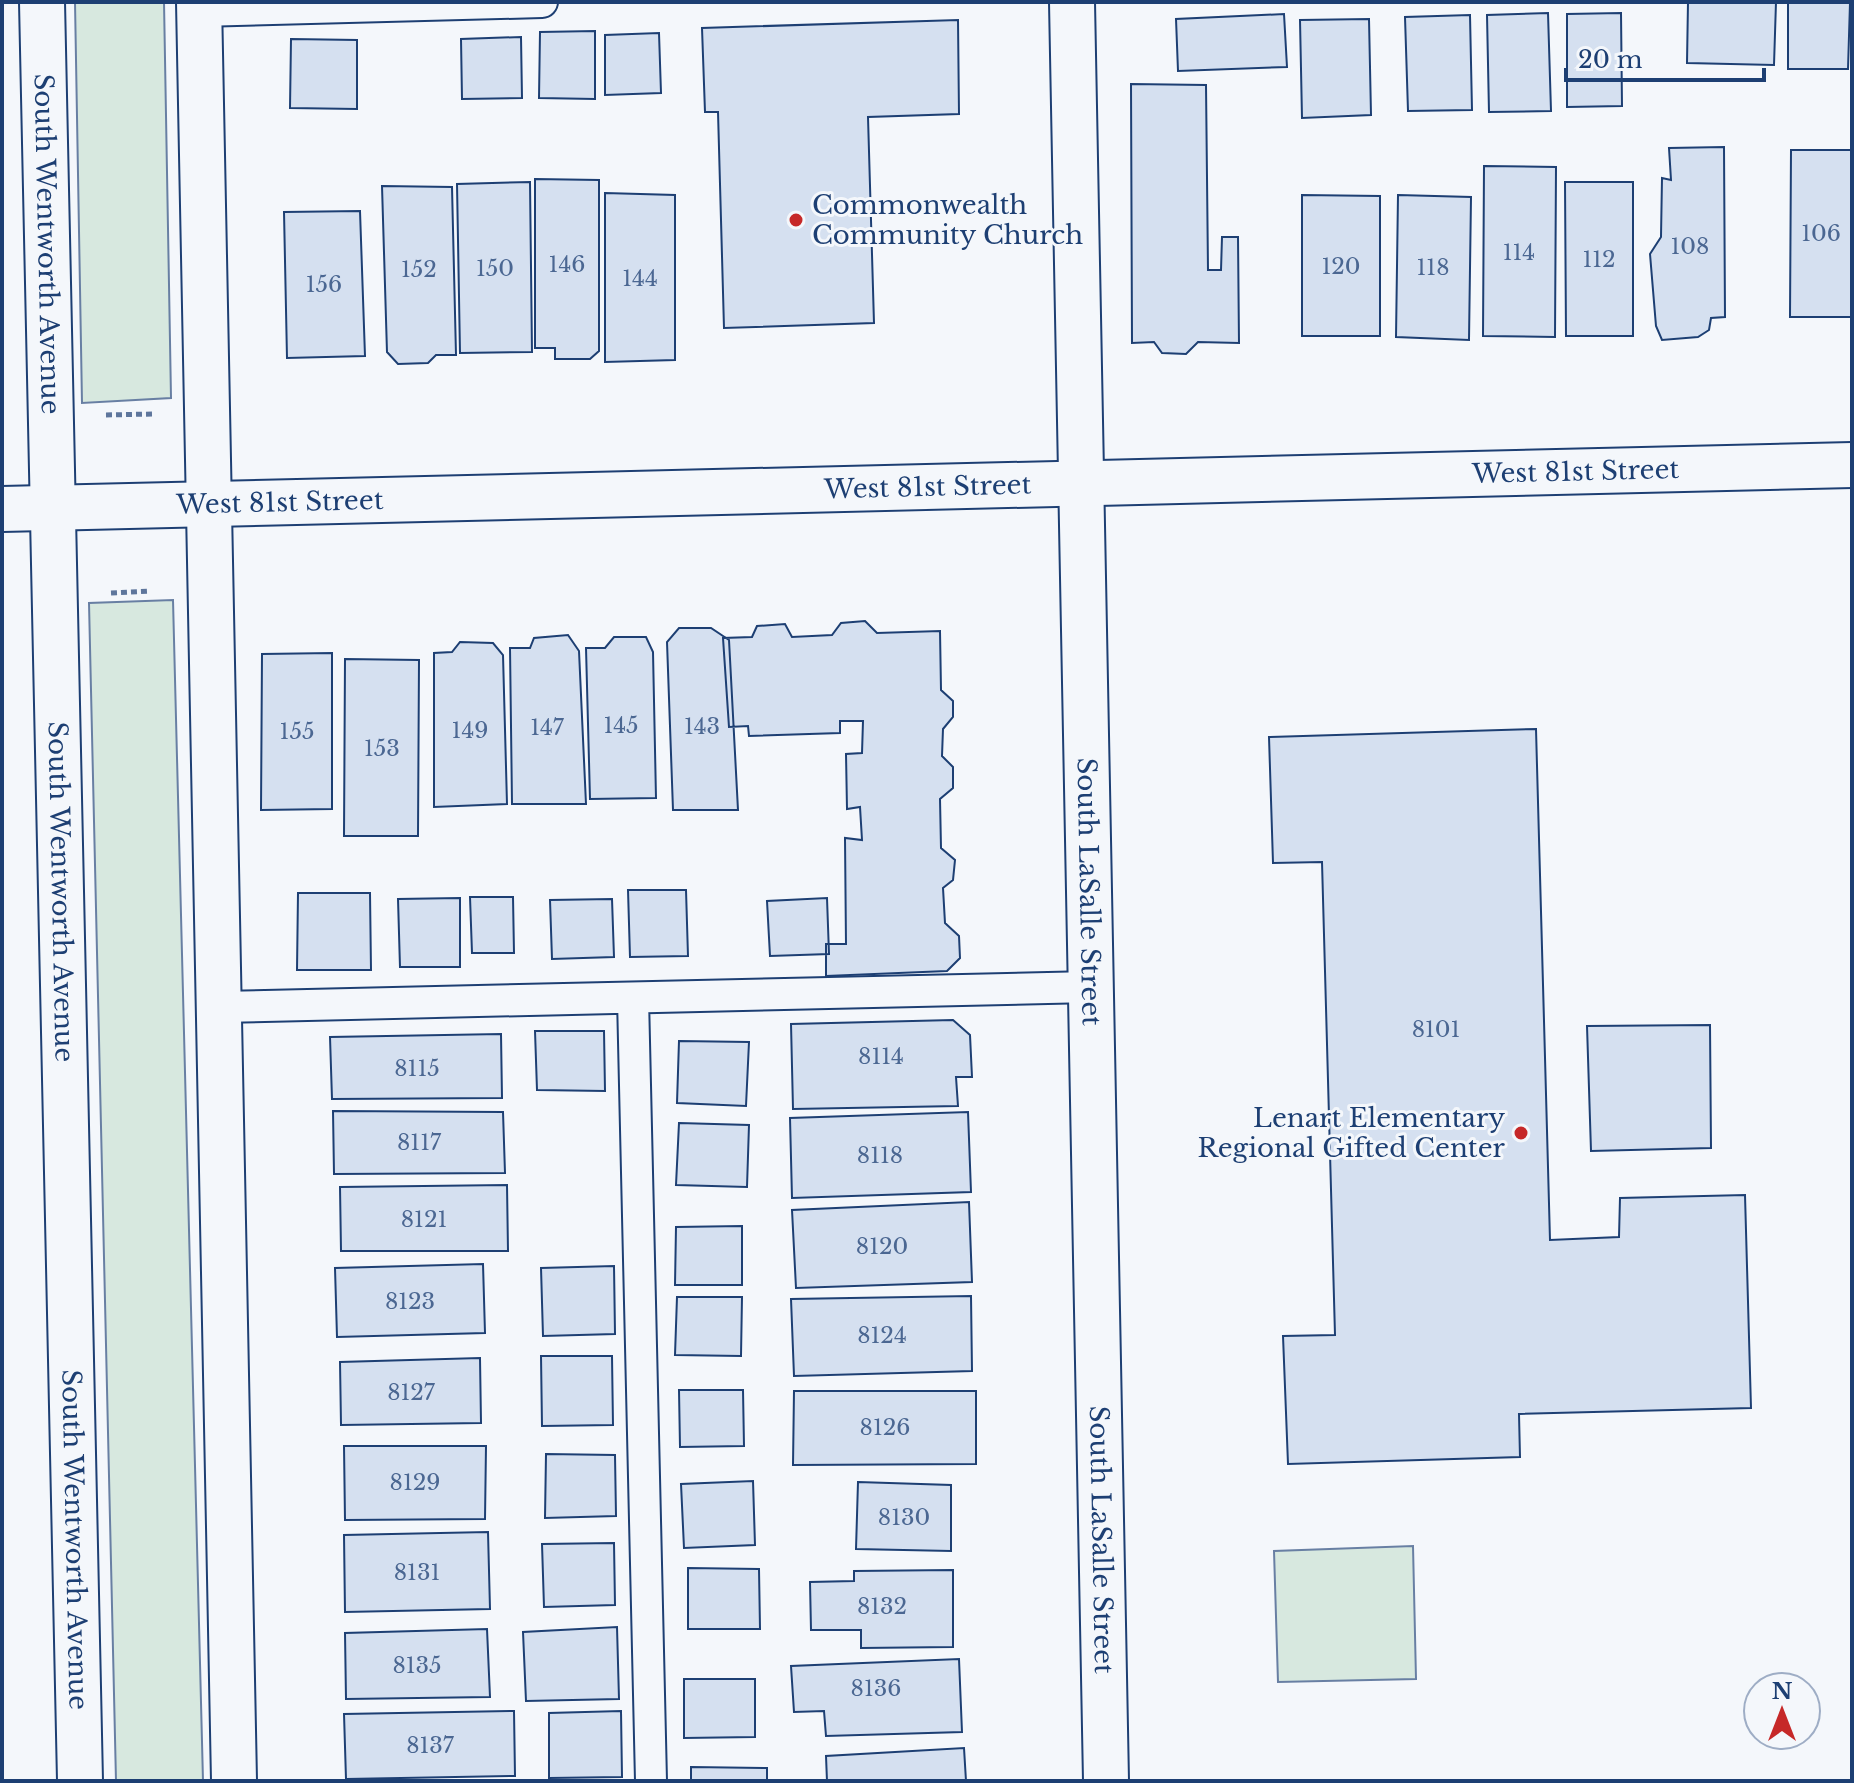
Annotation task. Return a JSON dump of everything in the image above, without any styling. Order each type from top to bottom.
[{"type":"street","name":"South Wentworth Avenue","points":[[42,2],[80,1781]]},
{"type":"street","name":"South LaSalle Street","points":[[1072,2],[1106,1781]]},
{"type":"street","points":[[199,6],[234,1781]]},
{"type":"street","name":"West 81st Street","points":[[2,509],[1852,465]]},
{"type":"lane","points":[[199,6],[542,2]]},
{"type":"lane","points":[[219,1007],[1091,987]]},
{"type":"lane","points":[[633,998],[651,1781]]},
{"type":"path","points":[[100,415],[161,414]]},
{"type":"path","points":[[106,594],[150,591]]},
{"type":"shaded area","points":[[75,2],[164,2],[171,398],[82,403]]},
{"type":"shaded area","points":[[173,600],[203,1781],[116,1781],[89,603]]},
{"type":"shaded area","points":[[1413,1546],[1416,1679],[1278,1682],[1274,1551]]},
{"type":"building","points":[[1688,2],[1776,2],[1774,65],[1687,63]]},
{"type":"building","points":[[1788,3],[1850,3],[1848,69],[1788,69]]},
{"type":"building","points":[[1548,13],[1551,111],[1489,112],[1487,15]]},
{"type":"building","points":[[1621,13],[1622,106],[1567,107],[1567,14]]},
{"type":"building","points":[[1284,14],[1287,67],[1178,71],[1176,19]]},
{"type":"building","points":[[1470,15],[1472,110],[1408,111],[1405,17]]},
{"type":"building","points":[[1369,19],[1371,115],[1302,118],[1300,20]]},
{"type":"building","name":"Commonwealth Community Church","points":[[958,20],[959,114],[868,117],[874,323],[724,328],[718,112],[705,112],[702,28]]},
{"type":"building","points":[[595,31],[595,99],[539,98],[540,32]]},
{"type":"building","points":[[659,33],[661,93],[605,95],[605,35]]},
{"type":"building","points":[[521,37],[522,98],[462,99],[461,39]]},
{"type":"building","points":[[291,39],[357,40],[357,109],[290,108]]},
{"type":"building","points":[[1131,84],[1206,85],[1208,270],[1221,270],[1222,237],[1238,237],[1239,343],[1198,342],[1186,354],[1162,353],[1154,342],[1132,343]]},
{"type":"building","points":[[1724,147],[1725,317],[1711,318],[1709,330],[1698,337],[1662,340],[1656,326],[1650,254],[1661,237],[1662,178],[1671,180],[1669,148]]},
{"type":"building","points":[[1791,150],[1852,150],[1852,317],[1790,317]]},
{"type":"building","points":[[1484,166],[1556,167],[1555,337],[1483,336]]},
{"type":"building","points":[[535,179],[599,180],[599,351],[590,359],[555,359],[555,348],[535,348]]},
{"type":"building","points":[[530,182],[532,352],[460,353],[457,184]]},
{"type":"building","points":[[1565,182],[1633,182],[1633,336],[1566,336]]},
{"type":"building","points":[[382,186],[452,187],[456,355],[436,355],[428,363],[398,364],[387,352]]},
{"type":"building","points":[[605,193],[675,195],[675,360],[605,362]]},
{"type":"building","points":[[1302,195],[1380,196],[1380,336],[1302,336]]},
{"type":"building","points":[[1398,195],[1471,197],[1469,340],[1396,337]]},
{"type":"building","points":[[360,211],[365,356],[287,358],[284,212]]},
{"type":"building","points":[[865,621],[877,633],[940,631],[941,690],[953,701],[953,717],[943,729],[942,756],[953,767],[953,788],[940,799],[941,848],[955,860],[953,880],[943,888],[945,923],[959,936],[960,958],[947,971],[826,976],[826,944],[846,944],[845,838],[862,840],[860,807],[847,809],[846,754],[862,753],[863,721],[840,721],[840,733],[749,736],[748,726],[729,727],[723,638],[752,637],[757,626],[785,624],[792,637],[832,635],[841,623]]},
{"type":"building","points":[[679,628],[711,628],[729,640],[738,810],[673,810],[667,642]]},
{"type":"building","points":[[568,635],[579,651],[586,804],[512,804],[510,648],[530,648],[534,638]]},
{"type":"building","points":[[614,637],[646,637],[653,652],[656,798],[590,799],[586,648],[605,648]]},
{"type":"building","points":[[460,642],[493,643],[503,655],[507,804],[434,807],[434,653],[452,652]]},
{"type":"building","points":[[332,653],[332,809],[261,810],[262,654]]},
{"type":"building","points":[[345,659],[419,660],[418,836],[344,836]]},
{"type":"building","points":[[1536,729],[1550,1240],[1619,1237],[1620,1198],[1745,1195],[1751,1408],[1519,1414],[1520,1457],[1288,1464],[1283,1336],[1335,1335],[1322,862],[1273,863],[1269,737]]},
{"type":"building","points":[[628,890],[686,890],[688,956],[630,957]]},
{"type":"building","points":[[298,893],[370,893],[371,970],[297,970]]},
{"type":"building","points":[[470,897],[513,897],[514,953],[472,953]]},
{"type":"building","points":[[460,898],[460,967],[400,967],[398,899]]},
{"type":"building","points":[[827,898],[829,954],[770,956],[767,901]]},
{"type":"building","points":[[612,899],[614,957],[552,959],[550,900]]},
{"type":"building","points":[[953,1020],[970,1035],[972,1077],[956,1077],[958,1106],[793,1109],[791,1024]]},
{"type":"building","points":[[1710,1025],[1711,1148],[1591,1151],[1587,1026]]},
{"type":"building","points":[[535,1031],[604,1031],[605,1091],[537,1090]]},
{"type":"building","points":[[501,1034],[502,1098],[332,1099],[330,1037]]},
{"type":"building","points":[[679,1041],[749,1042],[746,1106],[677,1103]]},
{"type":"building","points":[[333,1111],[503,1112],[505,1173],[334,1174]]},
{"type":"building","points":[[968,1112],[971,1192],[792,1198],[790,1118]]},
{"type":"building","points":[[679,1123],[749,1125],[747,1187],[676,1185]]},
{"type":"building","points":[[507,1185],[508,1251],[341,1251],[340,1187]]},
{"type":"building","points":[[969,1202],[972,1282],[796,1288],[792,1210]]},
{"type":"building","points":[[742,1226],[742,1285],[675,1285],[676,1227]]},
{"type":"building","points":[[483,1264],[485,1333],[337,1337],[335,1268]]},
{"type":"building","points":[[614,1266],[615,1334],[543,1336],[541,1268]]},
{"type":"building","points":[[971,1296],[972,1371],[794,1376],[791,1299]]},
{"type":"building","points":[[677,1297],[742,1297],[741,1356],[675,1355]]},
{"type":"building","points":[[541,1356],[612,1356],[613,1425],[542,1426]]},
{"type":"building","points":[[480,1358],[481,1423],[341,1425],[340,1362]]},
{"type":"building","points":[[679,1390],[743,1390],[744,1446],[680,1447]]},
{"type":"building","points":[[794,1391],[976,1391],[976,1464],[793,1465]]},
{"type":"building","points":[[344,1446],[486,1446],[485,1519],[345,1520]]},
{"type":"building","points":[[546,1454],[615,1455],[616,1516],[545,1518]]},
{"type":"building","points":[[753,1481],[755,1545],[684,1548],[681,1484]]},
{"type":"building","points":[[858,1482],[951,1485],[951,1551],[856,1549]]},
{"type":"building","points":[[488,1532],[490,1609],[345,1612],[344,1535]]},
{"type":"building","points":[[614,1543],[615,1605],[544,1607],[542,1544]]},
{"type":"building","points":[[688,1568],[759,1569],[760,1629],[688,1629]]},
{"type":"building","points":[[953,1570],[953,1647],[861,1648],[861,1630],[811,1630],[810,1582],[854,1581],[854,1571]]},
{"type":"building","points":[[617,1627],[619,1699],[526,1701],[523,1632]]},
{"type":"building","points":[[487,1629],[490,1697],[346,1699],[345,1633]]},
{"type":"building","points":[[959,1659],[962,1732],[826,1736],[824,1711],[794,1712],[791,1666]]},
{"type":"building","points":[[684,1679],[755,1679],[755,1737],[684,1738]]},
{"type":"building","points":[[514,1711],[515,1776],[346,1779],[344,1714]]},
{"type":"building","points":[[621,1711],[622,1777],[549,1778],[549,1713]]},
{"type":"building","points":[[964,1748],[966,1781],[827,1781],[826,1756]]},
{"type":"building","points":[[691,1767],[767,1768],[767,1781],[691,1781]]},
{"type":"place","name":"Commonwealth Community Church","points":[[796,220]]},
{"type":"place","name":"Lenart Elementary Regional Gifted Center","points":[[1521,1133]]}]
